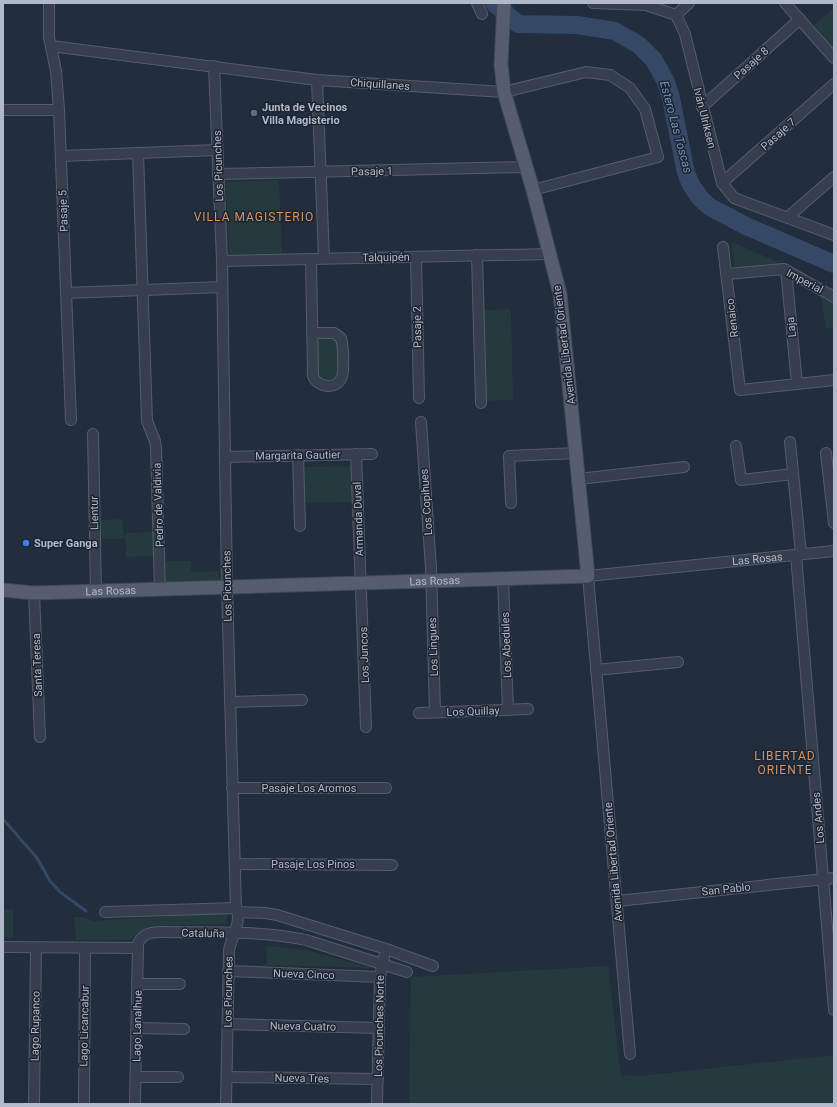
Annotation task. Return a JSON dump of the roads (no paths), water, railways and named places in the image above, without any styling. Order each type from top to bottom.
[{"type":"main road","name":"Avenida Libertad Oriente","points":[[504,3],[501,64],[504,92],[550,254],[563,316],[588,576]]},
{"type":"main road","name":"Las Rosas","points":[[3,590],[34,594],[588,576]]},
{"type":"street","name":"Pasaje 5","points":[[49,3],[49,32],[56,72],[59,110],[71,420]]},
{"type":"street","points":[[477,3],[482,14]]},
{"type":"street","points":[[593,3],[646,5],[676,15],[689,3]]},
{"type":"street","points":[[785,3],[834,58]]},
{"type":"street","name":"Iván Ulriksen","points":[[676,15],[685,34],[722,183],[734,198],[834,235]]},
{"type":"street","name":"Pasaje 8","points":[[702,107],[800,19]]},
{"type":"street","name":"Chiquillanes","points":[[51,46],[317,80],[504,92],[586,72],[610,75],[630,88],[645,109],[658,157],[533,190]]},
{"type":"street","name":"Los Picunches","points":[[214,66],[222,261],[226,588],[238,922],[229,950],[226,1104]]},
{"type":"street","points":[[317,80],[324,258]]},
{"type":"street","name":"Pasaje 7","points":[[722,183],[834,84]]},
{"type":"street","points":[[3,110],[59,110]]},
{"type":"street","points":[[61,156],[217,150]]},
{"type":"street","points":[[138,153],[142,290]]},
{"type":"street","name":"Pasaje 1","points":[[218,174],[526,167]]},
{"type":"street","points":[[788,217],[834,176]]},
{"type":"street","name":"Renaico","points":[[723,247],[740,390],[796,384]]},
{"type":"street","name":"Talquipén","points":[[222,261],[550,254]]},
{"type":"street","points":[[477,255],[481,402]]},
{"type":"street","name":"Pasaje 2","points":[[416,257],[419,398]]},
{"type":"street","points":[[311,258],[312,333],[314,379],[317,383],[323,385],[336,384],[341,380],[343,375],[341,338],[334,333],[312,333]]},
{"type":"street","name":"Imperial","points":[[726,274],[784,269],[834,297]]},
{"type":"street","name":"Laja","points":[[786,270],[796,384]]},
{"type":"street","points":[[66,293],[222,287]]},
{"type":"street","name":"Pedro de Valdivia","points":[[142,290],[147,421],[155,441],[156,448],[160,590]]},
{"type":"street","points":[[796,384],[834,380]]},
{"type":"street","name":"Los Copihues","points":[[421,422],[431,581]]},
{"type":"street","name":"Lientur","points":[[93,434],[96,592]]},
{"type":"street","name":"Los Andes","points":[[790,442],[834,1010]]},
{"type":"street","points":[[736,446],[741,480],[793,474]]},
{"type":"street","points":[[512,503],[509,456],[576,453]]},
{"type":"street","points":[[826,453],[834,523]]},
{"type":"street","name":"Armanda Duval","points":[[356,454],[361,584]]},
{"type":"street","name":"Margarita Gautier","points":[[225,457],[372,454]]},
{"type":"street","points":[[298,455],[300,526]]},
{"type":"street","points":[[579,479],[684,467]]},
{"type":"street","name":"Las Rosas","points":[[588,576],[601,576],[834,551]]},
{"type":"street","name":"Avenida Libertad Oriente","points":[[588,576],[630,1054]]},
{"type":"street","name":"Los Abedules","points":[[503,579],[508,710]]},
{"type":"street","name":"Los Lingues","points":[[431,581],[435,712]]},
{"type":"street","name":"Los Juncos","points":[[361,584],[366,727]]},
{"type":"street","name":"Santa Teresa","points":[[34,594],[40,737]]},
{"type":"street","points":[[596,670],[678,662]]},
{"type":"street","points":[[230,702],[302,700]]},
{"type":"street","name":"Los Quillay","points":[[419,713],[528,710]]},
{"type":"street","name":"Pasaje Los Aromos","points":[[232,788],[386,788]]},
{"type":"street","name":"Pasaje Los Pinos","points":[[235,864],[392,865]]},
{"type":"street","name":"San Pablo","points":[[617,901],[834,878]]},
{"type":"street","points":[[105,912],[237,910],[265,913],[277,915],[433,966]]},
{"type":"street","name":"Cataluña","points":[[138,948],[138,944],[145,934],[152,932],[290,937],[306,940],[407,972]]},
{"type":"street","points":[[3,947],[138,948]]},
{"type":"street","name":"Lago Rupanco","points":[[34,1104],[36,948]]},
{"type":"street","name":"Lago Licancabur","points":[[84,1104],[85,948]]},
{"type":"street","name":"Lago Lanalhue","points":[[135,1104],[138,948]]},
{"type":"street","name":"Los Picunches Norte","points":[[377,1104],[380,977],[386,950]]},
{"type":"street","name":"Nueva Cinco","points":[[228,971],[380,977]]},
{"type":"street","points":[[138,984],[180,984]]},
{"type":"street","name":"Nueva Cuatro","points":[[228,1024],[379,1028]]},
{"type":"street","points":[[137,1028],[184,1029]]},
{"type":"street","points":[[136,1077],[178,1076]]},
{"type":"street","name":"Nueva Tres","points":[[226,1077],[378,1079]]},
{"type":"waterway","name":"Estero Las Toscas","points":[[494,3],[518,24],[577,25],[615,31],[639,45],[654,60],[666,82],[671,98],[686,173],[691,185],[701,199],[710,207],[746,226],[834,264]]},
{"type":"waterway","points":[[3,819],[37,858],[50,881],[60,892],[86,911]]},
{"type":"place","name":"Junta de Vecinos Villa Magisterio","points":[[254,113]]},
{"type":"place","name":"Super Ganga","points":[[26,543]]},
{"type":"district","name":"VILLA MAGISTERIO","points":[[254,217]]},
{"type":"district","name":"LIBERTAD ORIENTE","points":[[785,763]]}]
